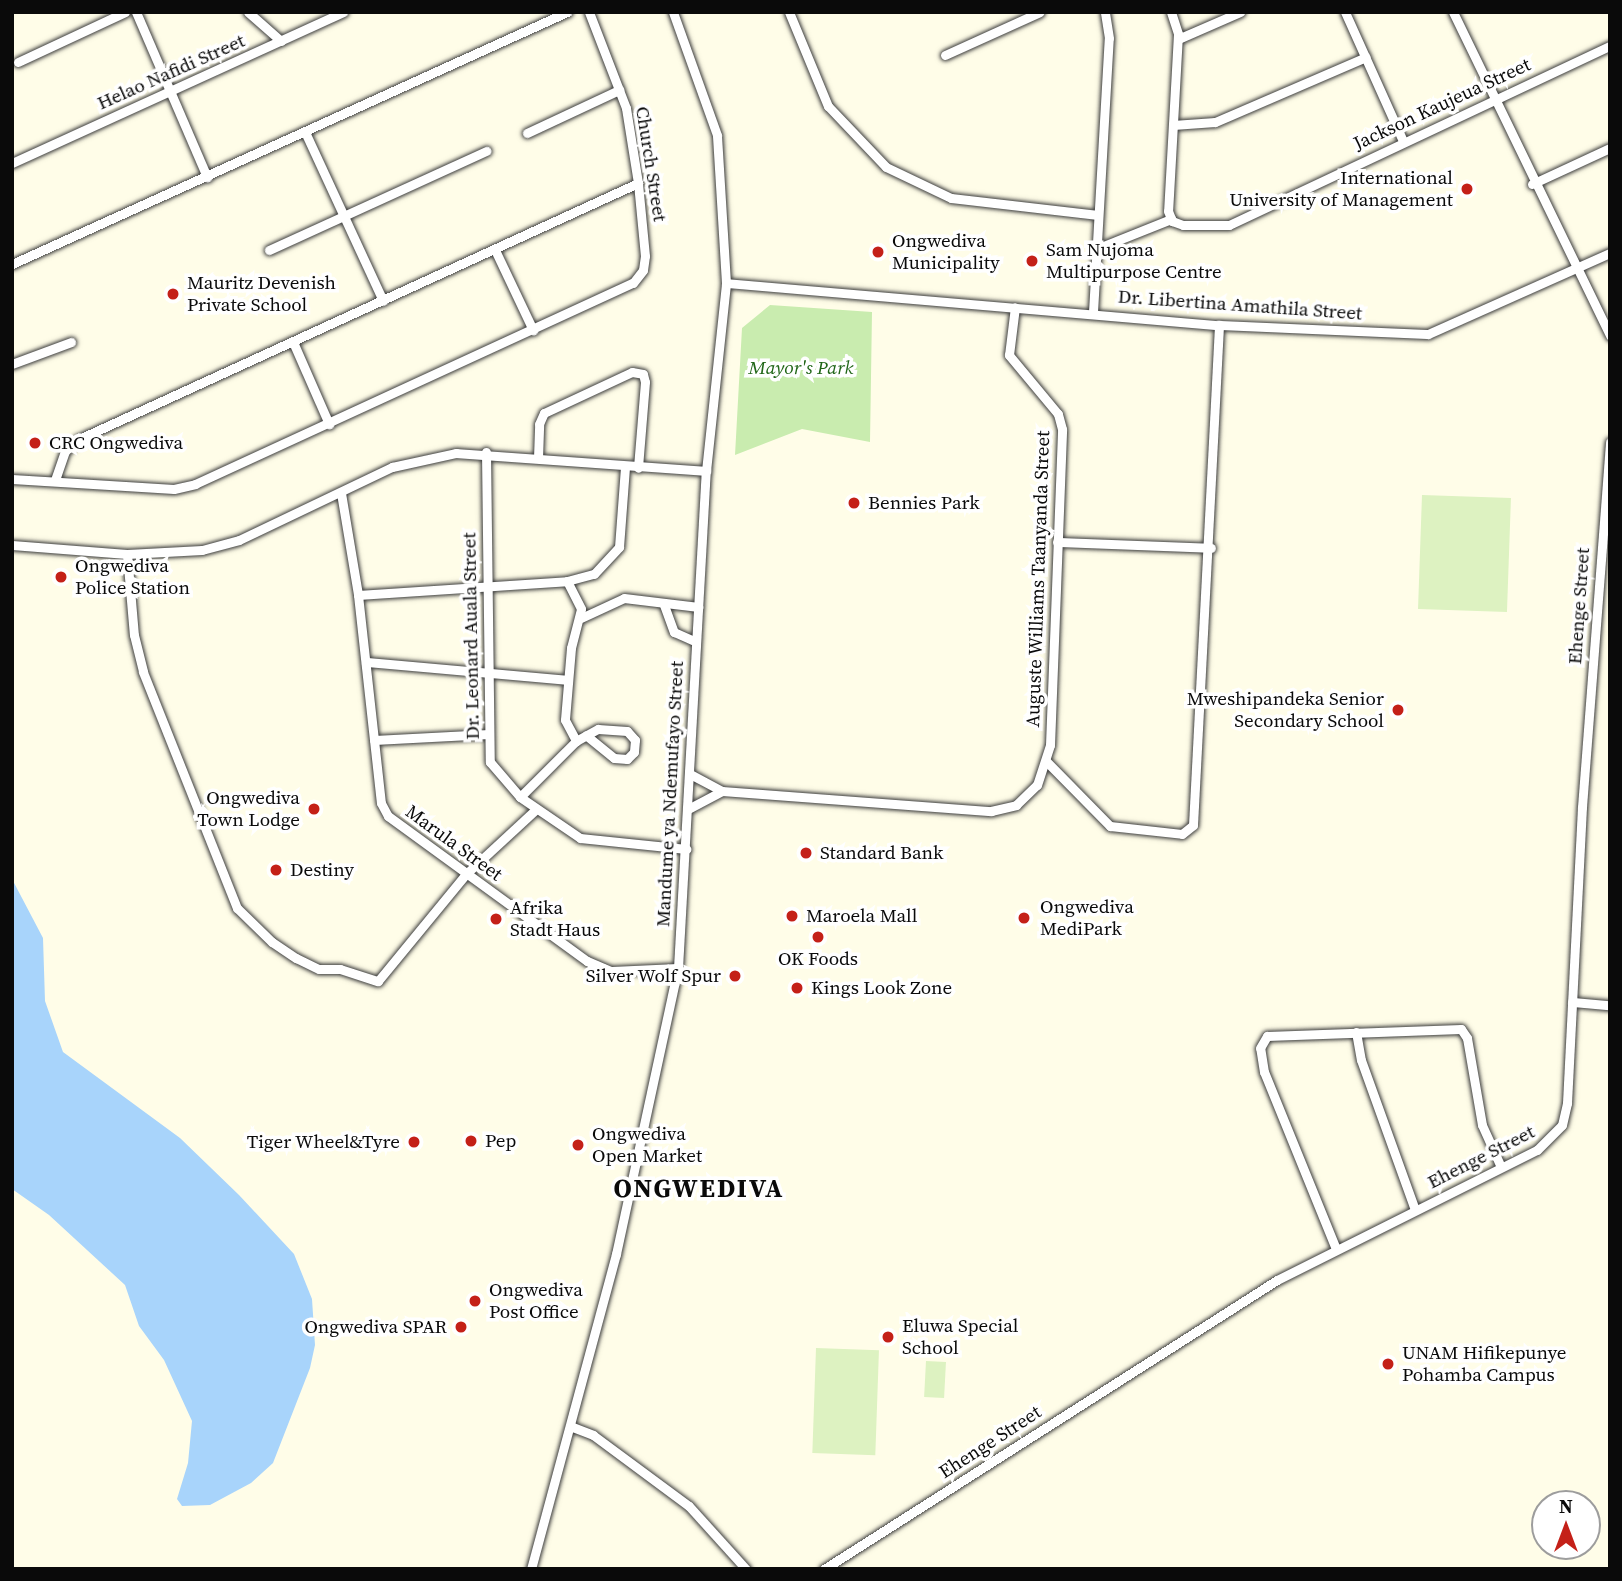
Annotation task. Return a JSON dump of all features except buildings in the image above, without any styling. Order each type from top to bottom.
[{"type":"street","points":[[18,62],[125,12]]},
{"type":"street","points":[[136,12],[207,177]]},
{"type":"street","points":[[248,12],[281,41]]},
{"type":"street","name":"Helao Nafidi Street","points":[[12,163],[343,12]]},
{"type":"street","points":[[12,264],[567,12]]},
{"type":"street","name":"Church Street","points":[[533,330],[633,283],[643,270],[645,256],[638,183],[619,90],[589,12]]},
{"type":"street","name":"Mandume ya Ndemufayo Street","points":[[530,1569],[616,1254],[678,968],[706,471],[726,283],[717,135],[673,12]]},
{"type":"street","points":[[789,12],[828,106],[886,167],[951,198],[1098,215]]},
{"type":"street","points":[[944,55],[1040,12]]},
{"type":"street","points":[[1093,312],[1109,38],[1105,12]]},
{"type":"street","points":[[1096,249],[1171,219],[1178,39],[1171,12]]},
{"type":"street","points":[[1178,39],[1240,12]]},
{"type":"street","points":[[1345,12],[1402,141]]},
{"type":"street","points":[[1455,13],[1492,99],[1573,269],[1609,331]]},
{"type":"street","name":"Jackson Kaujeua Street","points":[[1171,219],[1183,225],[1229,225],[1402,141],[1610,46]]},
{"type":"street","points":[[1173,125],[1215,122],[1366,57]]},
{"type":"street","points":[[527,133],[619,90]]},
{"type":"street","points":[[304,132],[383,301]]},
{"type":"street","points":[[1532,184],[1610,148]]},
{"type":"street","points":[[269,250],[486,151]]},
{"type":"street","points":[[55,480],[65,451],[79,439],[638,183]]},
{"type":"street","points":[[12,479],[174,489],[255,460],[533,330],[495,250]]},
{"type":"street","name":"Dr. Libertina Amathila Street","points":[[726,283],[1093,312],[1219,325],[1428,334],[1610,253]]},
{"type":"street","name":"Auguste Williams Taanyanda Street","points":[[722,791],[991,811],[1016,805],[1037,785],[1051,745],[1061,424],[1009,355],[1015,307]]},
{"type":"street","points":[[1047,762],[1110,826],[1182,834],[1193,825],[1211,548],[1219,325]]},
{"type":"street","points":[[12,364],[71,342]]},
{"type":"street","points":[[293,342],[329,424]]},
{"type":"street","points":[[538,458],[539,424],[544,413],[632,372],[643,374],[645,382],[638,468]]},
{"type":"street","name":"Ehenge Street","points":[[824,1569],[1277,1280],[1550,1142],[1562,1125],[1567,1103],[1610,442]]},
{"type":"street","points":[[12,545],[127,554],[175,554],[229,543],[392,467],[456,453],[486,453],[625,467],[706,471]]},
{"type":"street","name":"Dr. Leonard Auala Street","points":[[486,453],[492,671],[490,762],[535,810],[593,842],[686,849]]},
{"type":"street","points":[[358,595],[567,581],[594,574],[619,547],[625,467]]},
{"type":"street","name":"Marula Street","points":[[341,493],[358,595],[381,803],[388,816],[565,946],[611,971],[678,968]]},
{"type":"street","points":[[1057,542],[1211,548]]},
{"type":"street","points":[[127,554],[134,635],[143,672],[237,908],[254,927],[320,969],[340,969],[377,981],[466,874],[535,810]]},
{"type":"street","points":[[567,581],[581,618],[571,648],[565,720],[576,741]]},
{"type":"street","points":[[581,618],[624,598],[664,605],[698,607]]},
{"type":"street","points":[[664,605],[674,632],[696,642]]},
{"type":"street","points":[[1597,613],[1610,614]]},
{"type":"street","points":[[366,662],[492,671],[567,680]]},
{"type":"street","points":[[520,797],[576,741],[586,735],[598,729],[626,731],[635,740],[634,752],[627,759],[614,758],[586,735]]},
{"type":"street","points":[[374,740],[489,734]]},
{"type":"street","points":[[690,774],[722,791]]},
{"type":"street","points":[[688,808],[722,791]]},
{"type":"street","points":[[1572,1002],[1610,1005]]},
{"type":"street","points":[[1336,1249],[1293,1150],[1264,1072],[1260,1048],[1267,1036],[1461,1029],[1467,1038],[1482,1125],[1501,1167]]},
{"type":"street","points":[[1356,1032],[1360,1060],[1415,1210]]},
{"type":"street","points":[[570,1426],[593,1435],[689,1506],[746,1569]]},
{"type":"green space","name":"Mayor's Park","points":[[770,305],[872,312],[870,442],[802,429],[735,455],[742,328]]},
{"type":"green space","points":[[1422,495],[1511,498],[1507,612],[1418,609]]},
{"type":"green space","points":[[816,1348],[879,1350],[875,1455],[812,1453]]},
{"type":"green space","points":[[926,1361],[946,1362],[944,1398],[924,1397]]},
{"type":"water","points":[[12,879],[43,938],[45,1001],[63,1052],[180,1138],[239,1195],[294,1254],[312,1299],[315,1345],[310,1368],[273,1463],[251,1483],[210,1505],[182,1506],[177,1499],[188,1463],[192,1421],[164,1360],[139,1326],[125,1285],[49,1215],[12,1189]]},
{"type":"place","name":"International University of Management","points":[[1467,189]]},
{"type":"place","name":"Ongwediva Municipality","points":[[878,252]]},
{"type":"place","name":"Sam Nujoma Multipurpose Centre","points":[[1032,261]]},
{"type":"place","name":"Mauritz Devenish Private School","points":[[173,294]]},
{"type":"place","name":"CRC Ongwediva","points":[[35,443]]},
{"type":"place","name":"Bennies Park","points":[[854,503]]},
{"type":"place","name":"Ongwediva Police Station","points":[[61,577]]},
{"type":"place","name":"Mweshipandeka Senior Secondary School","points":[[1398,710]]},
{"type":"place","name":"Ongwediva Town Lodge","points":[[314,809]]},
{"type":"place","name":"Standard Bank","points":[[806,853]]},
{"type":"place","name":"Destiny","points":[[276,870]]},
{"type":"place","name":"Maroela Mall","points":[[792,916]]},
{"type":"place","name":"Ongwediva MediPark","points":[[1024,918]]},
{"type":"place","name":"Afrika Stadt Haus","points":[[496,919]]},
{"type":"place","name":"OK Foods","points":[[818,937]]},
{"type":"place","name":"Silver Wolf Spur","points":[[735,976]]},
{"type":"place","name":"Kings Look Zone","points":[[797,988]]},
{"type":"place","name":"Pep","points":[[471,1141]]},
{"type":"place","name":"Tiger Wheel&Tyre","points":[[414,1142]]},
{"type":"place","name":"Ongwediva Open Market","points":[[578,1145]]},
{"type":"place","name":"Ongwediva Post Office","points":[[475,1301]]},
{"type":"place","name":"Ongwediva SPAR","points":[[461,1327]]},
{"type":"place","name":"Eluwa Special School","points":[[888,1337]]},
{"type":"place","name":"UNAM Hifikepunye Pohamba Campus","points":[[1388,1364]]},
{"type":"district","name":"ONGWEDIVA","points":[[699,1189]]}]
